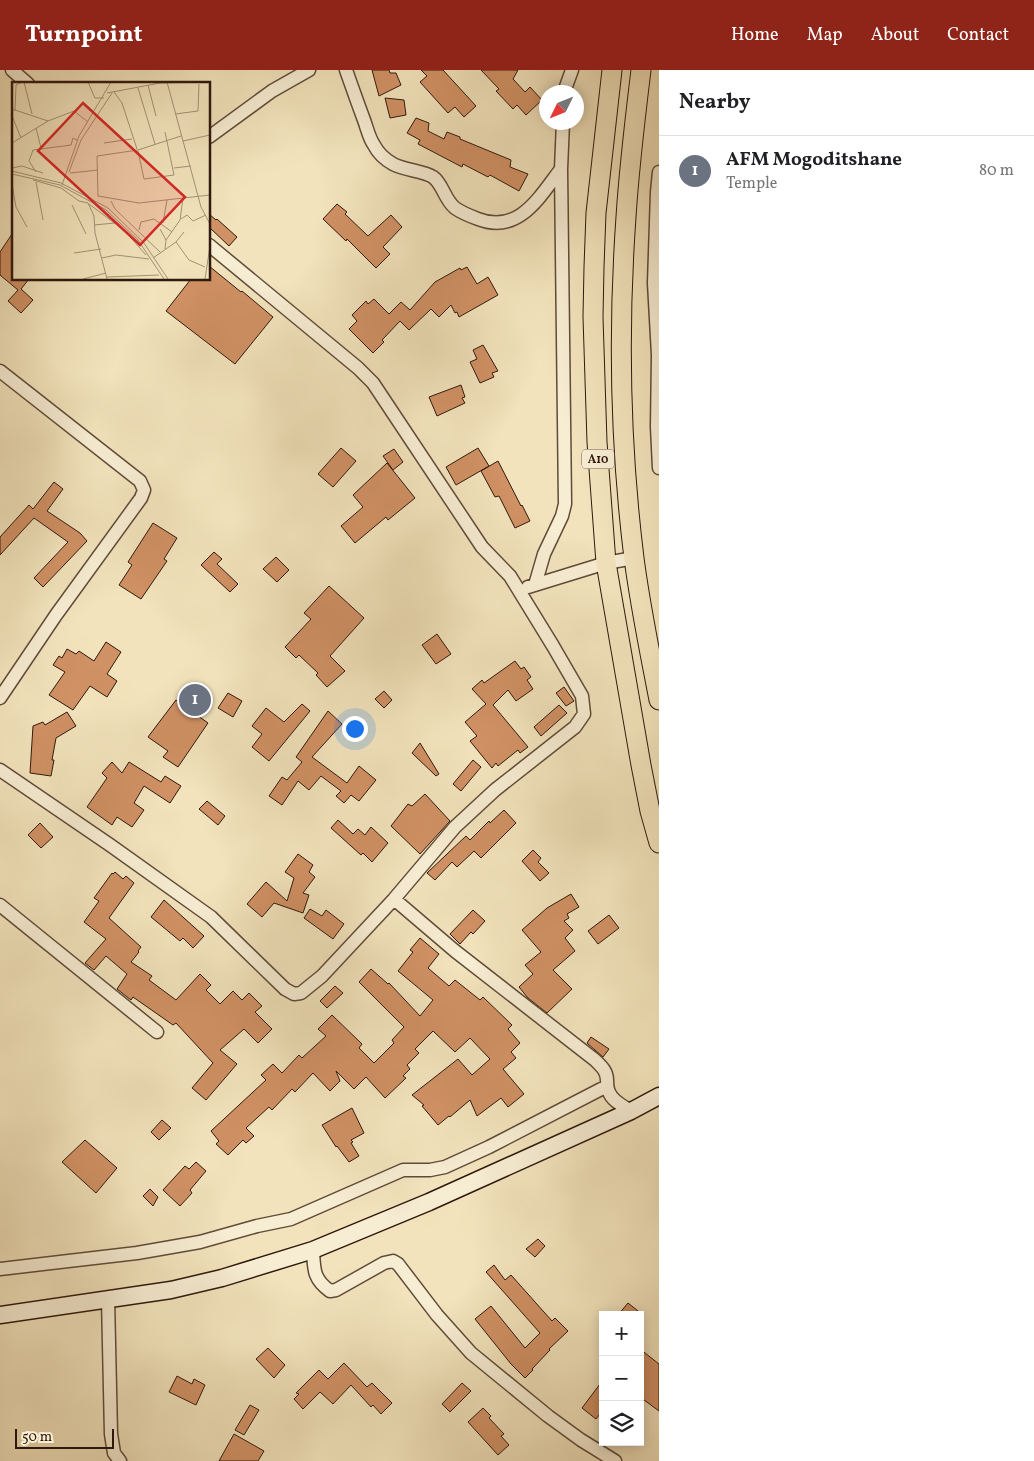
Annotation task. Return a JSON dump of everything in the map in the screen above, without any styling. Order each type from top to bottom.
[{"type":"main road","name":"A10","points":[[612,70],[596,213],[593,317],[597,442],[606,563],[641,765],[659,843]]},
{"type":"main road","name":"A10","points":[[641,70],[629,172],[626,217],[622,318],[622,380],[624,441],[634,558],[659,700]]},
{"type":"main road","points":[[0,1315],[171,1290],[222,1278],[313,1250],[429,1202],[659,1098]]},
{"type":"street","points":[[210,136],[272,91],[310,70]]},
{"type":"street","points":[[346,70],[374,146],[383,157],[393,164],[431,176],[439,183],[445,196],[453,206],[463,213],[487,223],[503,223],[521,216],[532,206],[561,169]]},
{"type":"street","points":[[567,85],[572,70]]},
{"type":"street","points":[[18,71],[26,82]]},
{"type":"street","points":[[535,585],[544,554],[562,516],[565,504],[561,169],[563,130]]},
{"type":"street","points":[[659,172],[654,282],[658,355],[656,427],[659,468]]},
{"type":"street","points":[[0,770],[211,917],[285,989],[294,994],[301,993],[322,976],[394,899],[455,826],[495,790],[575,728],[584,714],[582,696],[519,590],[510,576],[482,547],[373,383],[358,368],[210,246]]},
{"type":"street","points":[[0,371],[140,481],[144,490],[141,498],[56,615],[0,698]]},
{"type":"street","points":[[519,590],[606,563],[634,558]]},
{"type":"street","points":[[394,899],[455,951],[595,1060],[606,1074],[607,1086],[612,1098],[631,1110]]},
{"type":"street","points":[[0,905],[157,1032]]},
{"type":"street","points":[[0,1269],[137,1253],[200,1242],[257,1226],[291,1219],[403,1170],[430,1170],[445,1167],[489,1147],[607,1086]]},
{"type":"street","points":[[313,1250],[317,1279],[330,1291],[336,1290],[384,1263],[393,1261],[398,1264],[436,1315],[471,1353],[548,1416],[581,1440],[615,1461]]},
{"type":"street","points":[[108,1299],[111,1434],[114,1453],[120,1461]]},
{"type":"building","points":[[372,70],[389,70],[390,73],[396,73],[401,85],[379,96]]},
{"type":"building","points":[[421,70],[443,70],[476,106],[464,117],[455,107],[448,113],[420,82],[427,76]]},
{"type":"building","points":[[481,70],[518,70],[513,79],[525,92],[530,87],[539,97],[539,103],[526,115],[517,105],[513,109],[496,91],[499,89]]},
{"type":"building","points":[[385,98],[404,100],[406,115],[390,118]]},
{"type":"building","points":[[416,118],[429,123],[428,131],[444,139],[447,132],[511,160],[510,167],[528,174],[519,191],[490,175],[488,177],[463,164],[462,167],[418,144],[420,140],[407,133]]},
{"type":"building","points":[[337,204],[347,212],[345,214],[368,236],[391,215],[402,227],[383,247],[390,254],[376,268],[347,239],[346,241],[323,219]]},
{"type":"building","points":[[210,215],[237,237],[229,246],[210,228]]},
{"type":"building","points":[[12,234],[12,280],[28,280],[21,289],[33,300],[21,313],[8,301],[18,290],[0,275],[0,252]]},
{"type":"building","points":[[210,267],[273,317],[235,364],[166,311],[190,280],[210,280]]},
{"type":"building","points":[[467,267],[477,284],[488,277],[498,295],[459,317],[451,305],[439,317],[431,309],[409,330],[400,321],[382,340],[384,342],[373,353],[349,329],[357,321],[352,315],[366,301],[368,304],[374,299],[389,314],[401,302],[410,310],[435,282],[460,268],[461,270]]},
{"type":"building","points":[[483,345],[498,371],[492,373],[494,377],[480,383],[470,362],[477,359],[473,350]]},
{"type":"building","points":[[461,385],[465,397],[462,398],[465,403],[437,416],[429,397]]},
{"type":"building","points":[[341,448],[356,461],[333,487],[318,474]]},
{"type":"building","points":[[478,448],[489,466],[456,485],[446,467]]},
{"type":"building","points":[[394,449],[403,462],[393,470],[383,456]]},
{"type":"building","points":[[498,461],[530,521],[515,528],[499,496],[495,497],[481,471]]},
{"type":"building","points":[[387,463],[415,498],[388,520],[386,517],[355,543],[341,526],[363,507],[353,495]]},
{"type":"building","points":[[54,482],[63,489],[47,511],[80,533],[87,541],[43,587],[34,578],[68,542],[34,518],[0,555],[0,537],[29,505],[33,509]]},
{"type":"building","points":[[153,523],[177,538],[164,559],[167,561],[141,599],[119,585],[132,565],[128,562]]},
{"type":"building","points":[[214,552],[222,559],[217,564],[238,584],[230,592],[201,565]]},
{"type":"building","points":[[276,557],[289,570],[277,582],[263,569]]},
{"type":"building","points":[[329,586],[364,618],[330,656],[345,671],[327,687],[316,675],[318,673],[299,655],[296,658],[285,647],[311,619],[304,613]]},
{"type":"building","points":[[437,634],[451,654],[436,664],[422,645]]},
{"type":"building","points":[[106,642],[121,652],[107,674],[117,681],[107,697],[90,686],[73,710],[49,695],[65,672],[53,665],[59,656],[62,658],[67,649],[76,654],[79,651],[94,661]]},
{"type":"building","points":[[515,661],[521,669],[524,667],[531,677],[527,680],[533,689],[516,701],[508,690],[493,705],[528,747],[520,753],[518,750],[498,766],[496,763],[492,768],[470,741],[477,736],[465,722],[486,704],[472,689],[482,680],[484,683]]},
{"type":"building","points":[[564,687],[574,701],[566,706],[556,693]]},
{"type":"building","points":[[384,691],[392,700],[384,708],[375,699]]},
{"type":"building","points":[[228,693],[242,701],[233,717],[218,708]]},
{"type":"building","points":[[176,700],[208,723],[178,767],[163,757],[168,751],[148,737]]},
{"type":"building","points":[[302,704],[310,711],[269,761],[252,747],[262,734],[252,726],[266,708],[284,722]]},
{"type":"building","points":[[559,705],[567,713],[541,736],[534,727]]},
{"type":"building","points":[[328,711],[342,724],[312,757],[347,783],[359,766],[376,780],[359,801],[351,795],[344,803],[336,796],[341,791],[321,776],[309,790],[298,781],[282,805],[269,796],[282,777],[287,780],[302,762],[296,757]]},
{"type":"building","points":[[67,712],[76,726],[56,738],[51,776],[30,773],[33,726],[43,722],[45,725]]},
{"type":"building","points":[[420,743],[439,774],[436,776],[412,753]]},
{"type":"building","points":[[473,760],[481,767],[461,791],[453,784]]},
{"type":"building","points":[[112,762],[122,773],[129,762],[161,782],[165,776],[181,786],[170,803],[144,786],[134,803],[144,810],[132,827],[117,817],[112,825],[87,807],[107,778],[102,773]]},
{"type":"building","points":[[425,794],[450,821],[420,854],[391,826],[408,804],[412,806]]},
{"type":"building","points":[[207,801],[225,816],[218,825],[199,809]]},
{"type":"building","points":[[504,810],[516,823],[481,858],[474,851],[457,867],[452,862],[435,880],[427,873],[466,836],[470,840],[489,821],[490,823]]},
{"type":"building","points":[[338,820],[353,834],[358,829],[365,835],[371,827],[388,843],[372,862],[363,853],[361,855],[331,828]]},
{"type":"building","points":[[40,823],[53,837],[41,848],[28,835]]},
{"type":"building","points":[[533,850],[541,858],[538,862],[549,873],[540,881],[522,861]]},
{"type":"building","points":[[298,854],[313,865],[309,872],[315,877],[303,893],[309,895],[303,913],[274,903],[262,917],[247,904],[266,882],[287,901],[294,878],[285,872]]},
{"type":"building","points":[[115,872],[123,879],[126,876],[134,883],[109,918],[141,947],[131,962],[152,976],[149,980],[176,1000],[200,974],[211,985],[206,990],[220,1004],[233,991],[242,1000],[249,993],[262,1006],[255,1012],[272,1029],[258,1043],[244,1029],[220,1050],[237,1064],[206,1100],[192,1088],[213,1063],[176,1023],[173,1025],[133,997],[131,1000],[117,989],[127,974],[106,956],[94,970],[85,963],[106,939],[84,922],[99,901],[94,898],[112,873]]},
{"type":"building","points":[[571,894],[579,907],[567,914],[569,918],[564,921],[573,930],[565,938],[575,951],[553,970],[572,989],[547,1013],[528,998],[519,987],[533,974],[525,965],[541,952],[522,930],[547,908]]},
{"type":"building","points":[[164,900],[204,936],[193,948],[183,938],[180,941],[151,917]]},
{"type":"building","points":[[310,909],[322,916],[326,910],[344,924],[333,939],[304,918]]},
{"type":"building","points":[[473,910],[485,921],[460,944],[450,934]]},
{"type":"building","points":[[609,915],[619,928],[598,944],[588,931]]},
{"type":"building","points":[[420,938],[439,954],[428,968],[449,986],[455,980],[480,1000],[483,997],[512,1025],[508,1029],[520,1043],[511,1052],[516,1058],[503,1069],[524,1094],[508,1107],[501,1098],[477,1116],[470,1100],[438,1125],[422,1106],[424,1105],[412,1095],[458,1059],[472,1075],[490,1059],[470,1038],[455,1052],[433,1031],[415,1049],[419,1053],[407,1065],[410,1069],[403,1076],[406,1078],[385,1098],[366,1077],[354,1089],[336,1071],[340,1081],[330,1091],[313,1073],[295,1092],[292,1089],[272,1110],[269,1107],[246,1128],[254,1136],[246,1143],[243,1140],[228,1155],[216,1144],[219,1141],[211,1131],[266,1080],[261,1075],[273,1064],[282,1073],[299,1055],[302,1058],[326,1036],[318,1029],[332,1015],[362,1044],[359,1048],[374,1063],[394,1043],[392,1040],[404,1027],[359,982],[371,969],[389,983],[420,1016],[433,1000],[398,971],[413,952],[410,950]]},
{"type":"building","points":[[335,986],[343,993],[327,1008],[320,1001]]},
{"type":"building","points":[[591,1037],[609,1049],[603,1057],[587,1043]]},
{"type":"building","points":[[352,1108],[364,1133],[351,1140],[359,1156],[349,1162],[336,1147],[322,1125]]},
{"type":"building","points":[[162,1120],[171,1128],[159,1140],[151,1132]]},
{"type":"building","points":[[85,1140],[117,1168],[96,1193],[62,1162]]},
{"type":"building","points":[[196,1162],[206,1171],[190,1190],[192,1193],[180,1206],[163,1190],[185,1166],[189,1169]]},
{"type":"building","points":[[150,1189],[158,1197],[153,1206],[143,1196]]},
{"type":"building","points":[[538,1239],[545,1246],[535,1257],[526,1249]]},
{"type":"building","points":[[494,1265],[505,1280],[511,1275],[552,1321],[555,1318],[568,1331],[549,1349],[525,1378],[511,1364],[475,1319],[491,1306],[525,1348],[540,1333],[486,1272]]},
{"type":"building","points":[[628,1303],[638,1311],[621,1311]]},
{"type":"building","points":[[268,1348],[285,1365],[274,1378],[256,1359]]},
{"type":"building","points":[[644,1352],[659,1364],[659,1411],[644,1400]]},
{"type":"building","points":[[344,1363],[367,1387],[372,1383],[392,1403],[381,1414],[373,1405],[371,1407],[351,1385],[333,1404],[320,1392],[303,1409],[294,1399],[299,1394],[296,1393],[319,1370],[328,1379]]},
{"type":"building","points":[[177,1376],[192,1384],[194,1379],[205,1385],[196,1405],[169,1392]]},
{"type":"building","points":[[462,1383],[471,1391],[450,1412],[442,1404]]},
{"type":"building","points":[[599,1385],[599,1415],[596,1419],[582,1408]]},
{"type":"building","points":[[250,1405],[259,1410],[244,1435],[235,1430]]},
{"type":"building","points":[[483,1408],[491,1416],[489,1418],[504,1434],[501,1436],[509,1445],[498,1455],[468,1422]]},
{"type":"building","points":[[234,1434],[264,1451],[258,1461],[219,1461]]},
{"type":"place","name":"AFM Mogoditshane","points":[[195,700]]}]
